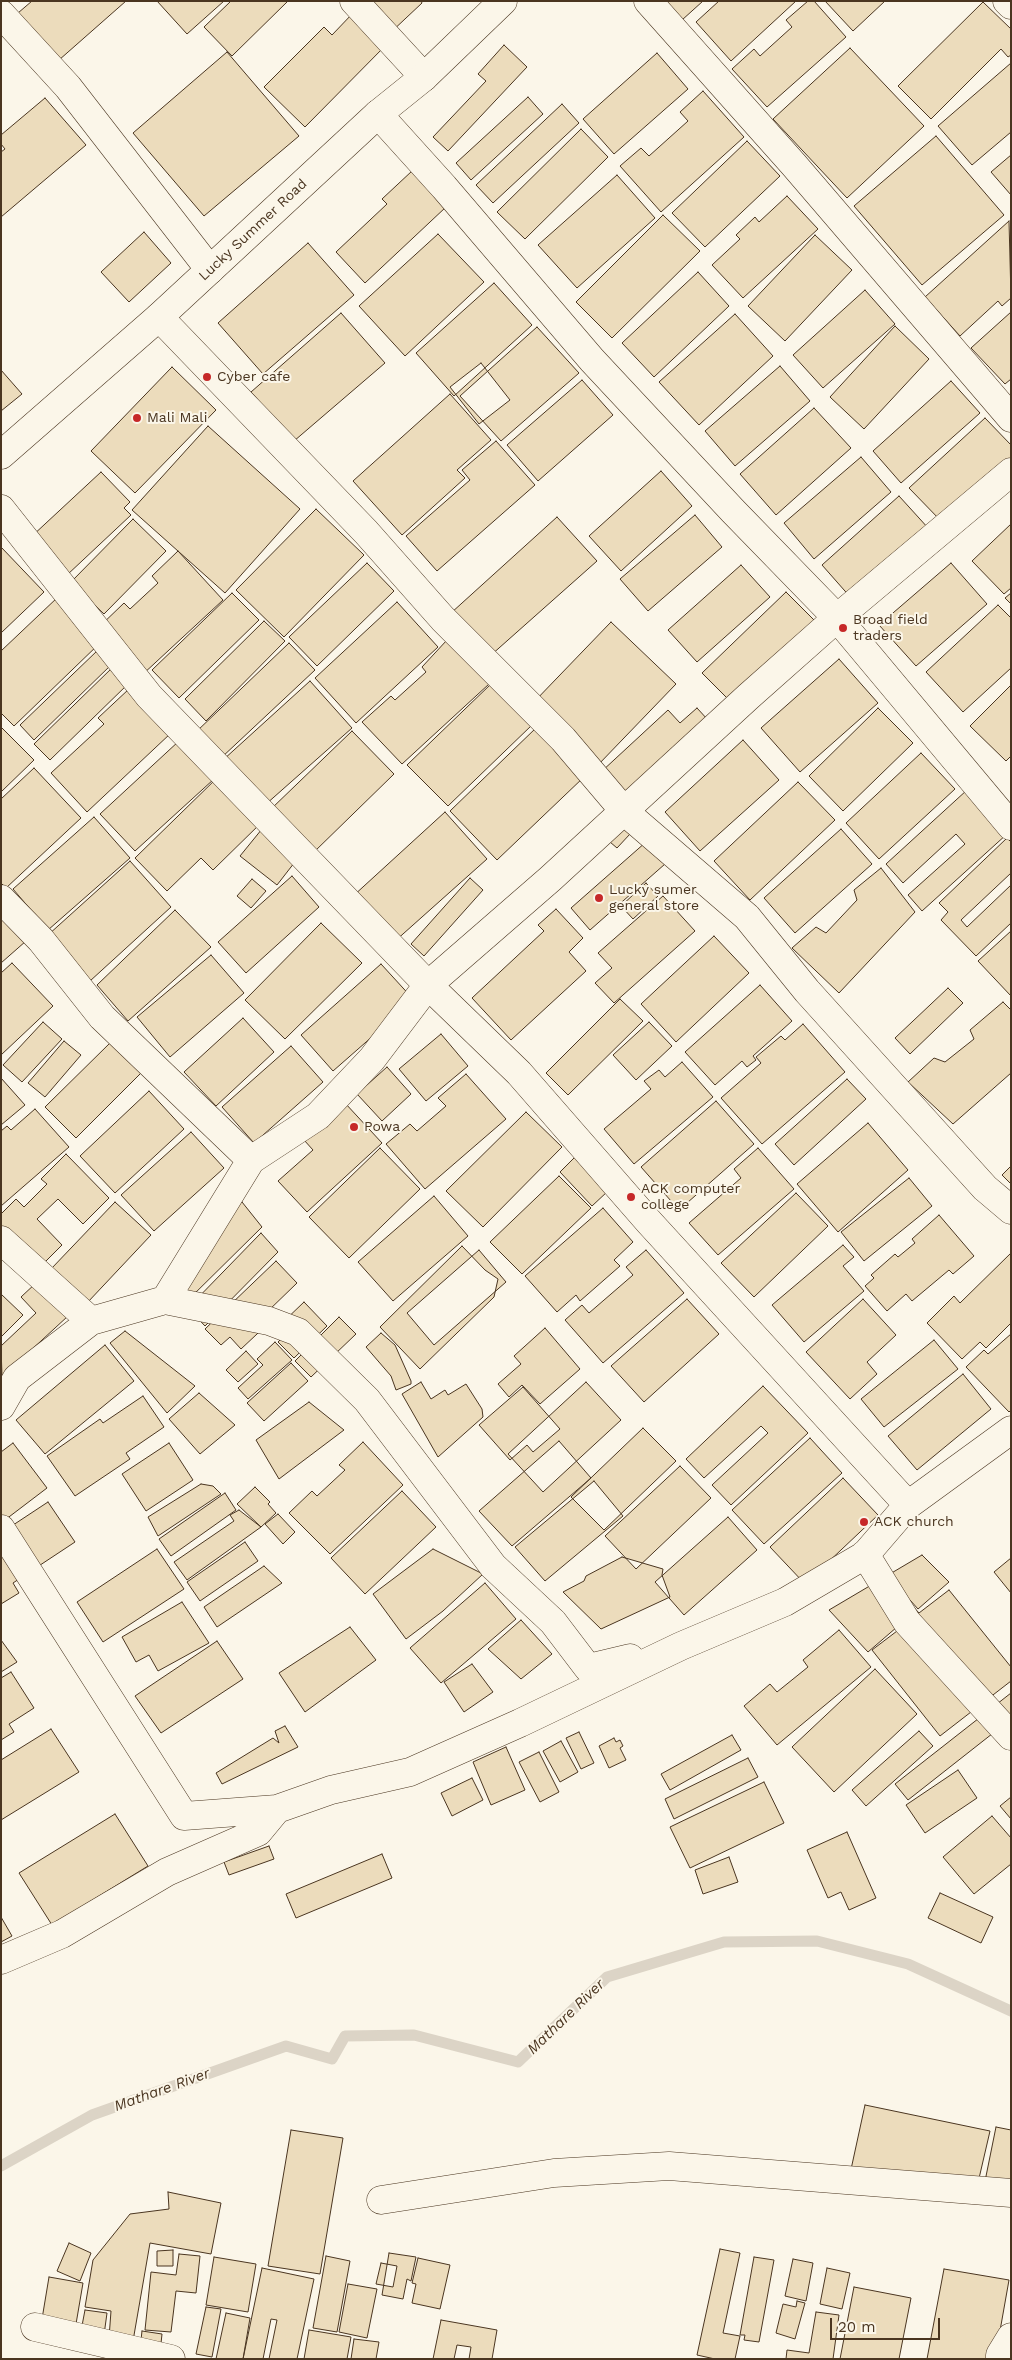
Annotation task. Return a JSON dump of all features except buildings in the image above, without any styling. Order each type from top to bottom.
[{"type":"street","points":[[354,1],[424,77]]},
{"type":"street","name":"Lucky Summer Road","points":[[1,455],[159,317],[378,114],[424,77],[503,1]]},
{"type":"street","points":[[648,1],[794,166],[1011,418]]},
{"type":"street","points":[[1008,1],[1011,5]]},
{"type":"street","points":[[1,14],[68,87],[210,270]]},
{"type":"street","points":[[378,114],[444,187],[592,360],[733,511],[837,618],[1011,826]]},
{"type":"street","points":[[159,317],[366,532],[443,619],[563,739],[625,812],[747,917],[807,991],[984,1188],[1011,1210]]},
{"type":"street","points":[[165,1300],[251,1160],[318,1116],[372,1059],[428,984],[625,812],[749,696],[837,618],[1011,472]]},
{"type":"street","points":[[1,509],[149,696],[428,984],[519,1073],[649,1222],[908,1505]]},
{"type":"street","points":[[1,899],[41,940],[102,1017],[251,1160]]},
{"type":"street","points":[[1,1240],[91,1321]]},
{"type":"street","points":[[1,1406],[17,1378],[91,1321],[165,1300],[269,1321],[298,1332],[367,1400],[493,1566],[553,1622],[588,1668],[681,1646]]},
{"type":"street","points":[[1,1529],[184,1816],[277,1809],[332,1790],[410,1772],[520,1723],[681,1646],[785,1602],[865,1554],[908,1505],[1011,1430]]},
{"type":"street","points":[[865,1554],[907,1622],[1011,1736]]},
{"type":"street","points":[[1,1960],[62,1934],[168,1872],[258,1832],[277,1809]]},
{"type":"street","points":[[381,2200],[554,2173],[669,2166],[1011,2193]]},
{"type":"street","points":[[35,2327],[171,2359]]},
{"type":"street","points":[[1000,2359],[1000,2355],[1011,2337]]},
{"type":"waterway","name":"Mathare River","points":[[1,2166],[92,2115],[286,2046],[332,2059],[345,2036],[414,2035],[518,2062],[607,1977],[724,1942],[817,1941],[908,1964],[1011,2011]]},
{"type":"place","name":"Cyber cafe","points":[[207,377]]},
{"type":"place","name":"Mali Mali","points":[[137,418]]},
{"type":"place","name":"Broad field traders","points":[[843,628]]},
{"type":"place","name":"Lucky sumer general store","points":[[599,898]]},
{"type":"place","name":"Powa","points":[[354,1127]]},
{"type":"place","name":"ACK computer college","points":[[631,1197]]},
{"type":"place","name":"ACK church","points":[[864,1522]]}]
